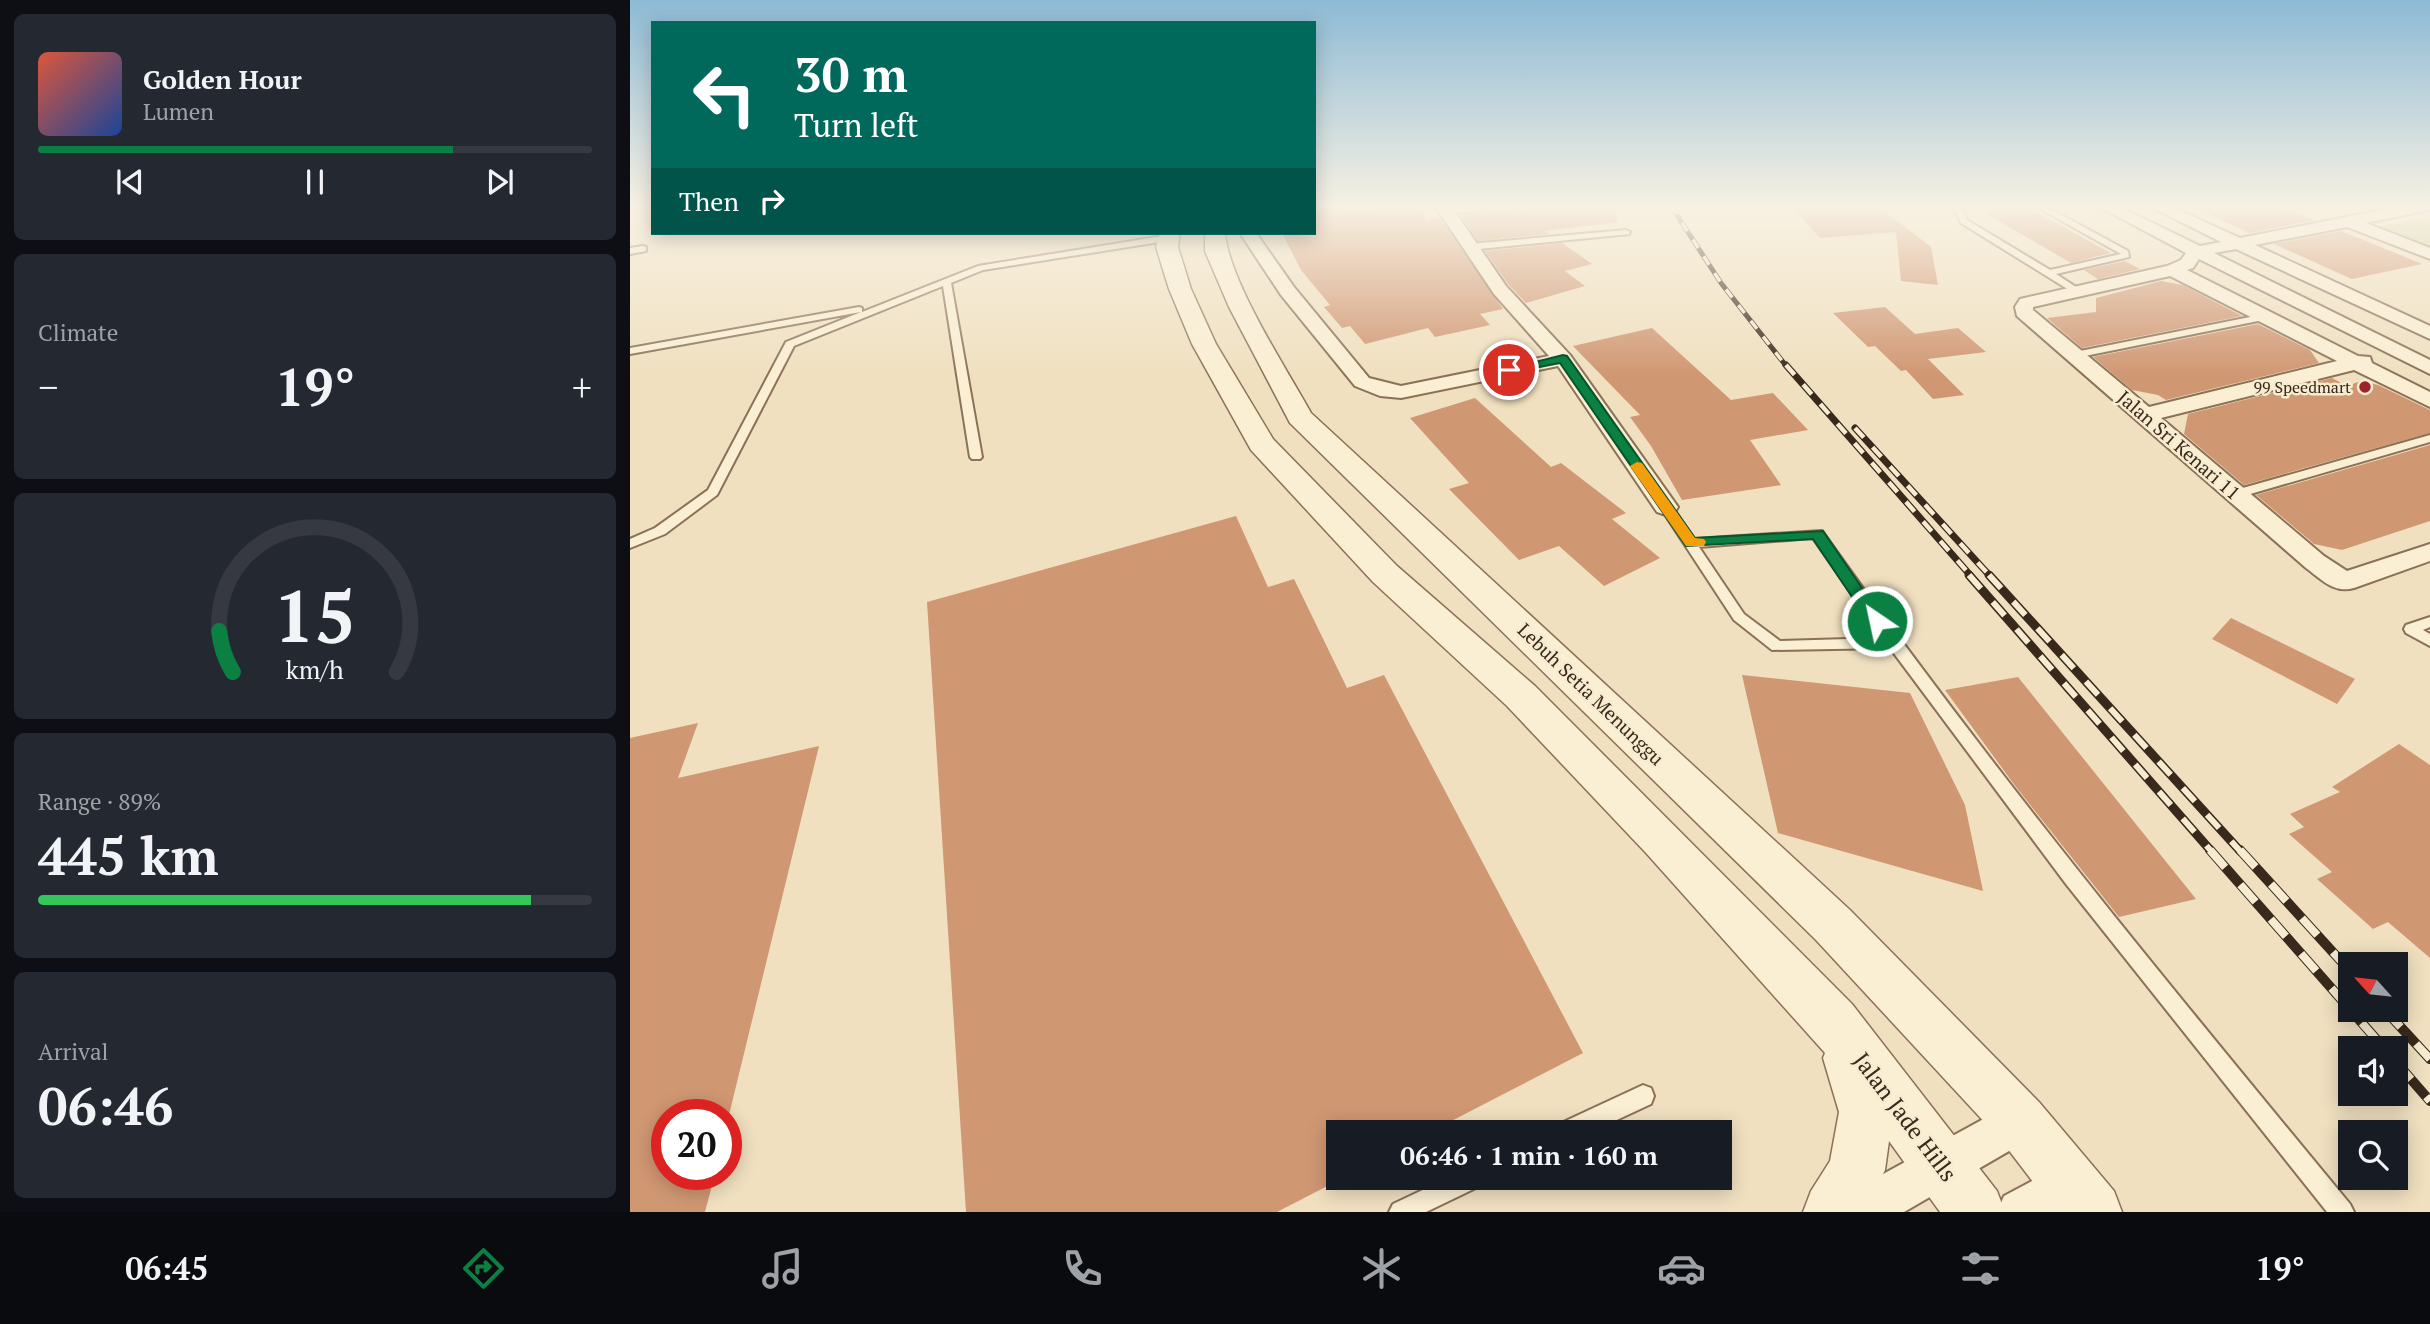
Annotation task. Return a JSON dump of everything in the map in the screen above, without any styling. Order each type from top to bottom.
[{"type":"street","points":[[1172,263],[1180,289],[1204,344],[1261,444],[1385,573],[1521,696],[1834,1022],[1856,1072],[1866,1112],[1857,1170],[1832,1212]]},
{"type":"street","name":"Lebuh Setia Menunggu","points":[[1221,263],[1241,307],[1300,417],[1833,925],[2020,1121]]},
{"type":"street","points":[[1265,263],[1362,382],[1374,388],[1401,392],[1563,359]]},
{"type":"street","points":[[1480,263],[1500,290],[1563,359],[1666,507]]},
{"type":"street","points":[[2077,291],[2172,270],[2188,263]]},
{"type":"street","points":[[2217,263],[2430,368]]},
{"type":"street","points":[[2277,263],[2430,333]]},
{"type":"street","points":[[2172,270],[2430,400]]},
{"type":"street","name":"Jalan Sri Kenari 11","points":[[2077,291],[2027,303],[2024,312],[2315,562],[2344,582],[2430,552]]},
{"type":"street","points":[[2145,415],[2397,352]]},
{"type":"street","name":"Jalan Jade Hills","points":[[1834,1022],[1976,1212]]},
{"type":"street","points":[[1859,1212],[2020,1121],[2081,1198],[2020,1212]]},
{"type":"lane","points":[[630,544],[660,531],[713,492],[790,344],[981,268],[1013,263]]},
{"type":"lane","points":[[2032,263],[2077,291]]},
{"type":"lane","points":[[2049,273],[2099,263]]},
{"type":"lane","points":[[947,283],[976,457]]},
{"type":"lane","points":[[630,351],[887,305]]},
{"type":"lane","points":[[2075,355],[2265,317]]},
{"type":"lane","points":[[2236,494],[2430,438]]},
{"type":"lane","points":[[1666,507],[1739,617],[1777,646],[1892,643]]},
{"type":"lane","points":[[1691,543],[1817,534],[1892,643],[2084,897],[2342,1212]]},
{"type":"lane","points":[[2430,622],[2411,629],[2430,641]]},
{"type":"lane","points":[[1592,1120],[1643,1096]]},
{"type":"lane","points":[[1401,1212],[1447,1190]]},
{"type":"building","points":[[1297,263],[1471,263],[1503,309],[1480,314],[1490,325],[1435,337],[1428,328],[1365,344],[1350,326],[1342,328],[1324,307],[1330,305]]},
{"type":"building","points":[[1493,263],[1592,264],[1565,271],[1585,286],[1526,303]]},
{"type":"building","points":[[1899,263],[1934,263],[1938,285],[1901,281]]},
{"type":"building","points":[[2118,263],[2128,263],[2140,269],[2098,279],[2084,270]]},
{"type":"building","points":[[2315,263],[2422,264],[2352,279]]},
{"type":"building","points":[[2161,281],[2183,285],[2242,316],[2082,348],[2047,318],[2096,312],[2096,298]]},
{"type":"building","points":[[1885,307],[1915,334],[1958,328],[1986,352],[1928,359],[1964,395],[1933,399],[1906,370],[1901,371],[1875,346],[1868,347],[1833,313]]},
{"type":"building","points":[[2258,324],[2310,350],[2319,363],[2166,400],[2158,395],[2132,390],[2093,357]]},
{"type":"building","points":[[1652,328],[1731,400],[1773,393],[1808,430],[1750,440],[1781,485],[1682,500],[1651,446],[1630,417],[1640,415],[1573,346]]},
{"type":"building","points":[[2332,378],[2347,386],[2361,381],[2378,385],[2430,410],[2430,433],[2244,485],[2184,434],[2188,414]]},
{"type":"building","points":[[1475,398],[1551,467],[1561,463],[1626,513],[1612,519],[1660,558],[1604,586],[1559,546],[1519,560],[1449,489],[1469,483],[1410,418]]},
{"type":"building","points":[[2430,445],[2430,521],[2342,550],[2314,544],[2256,495]]},
{"type":"building","points":[[1236,516],[1268,587],[1294,579],[1347,688],[1384,675],[1583,1053],[1453,1120],[1326,1120],[1326,1187],[1277,1212],[966,1212],[927,602]]},
{"type":"building","points":[[2231,618],[2355,679],[2337,704],[2212,639]]},
{"type":"building","points":[[1742,675],[1910,693],[1965,805],[1983,891],[1778,833]]},
{"type":"building","points":[[2018,677],[2196,899],[2119,917],[2016,787],[1945,690]]},
{"type":"building","points":[[698,723],[678,778],[819,746],[733,1099],[651,1099],[651,1190],[711,1190],[705,1212],[630,1212],[630,738]]},
{"type":"building","points":[[2399,744],[2430,765],[2430,958],[2388,922],[2373,929],[2317,879],[2332,872],[2289,834],[2304,827],[2290,814],[2340,792],[2332,787]]},
{"type":"railway","points":[[1708,263],[1787,367]]},
{"type":"railway","points":[[1786,365],[1971,576]]},
{"type":"railway","points":[[1855,428],[1990,576]]},
{"type":"railway","points":[[1969,575],[2212,852]]},
{"type":"railway","points":[[1989,575],[2241,852]]},
{"type":"railway","points":[[2210,850],[2373,1036]]},
{"type":"railway","points":[[2240,850],[2338,958]]},
{"type":"railway","points":[[2396,1022],[2430,1059]]},
{"type":"railway","points":[[2408,1076],[2430,1101]]},
{"type":"slow traffic","points":[[1637,466],[1691,543],[1699,542]]},
{"type":"place","name":"99 Speedmart","points":[[2365,387]]},
{"type":"route","points":[[1509,370],[1563,359],[1691,543],[1817,534],[1877,621]]}]
